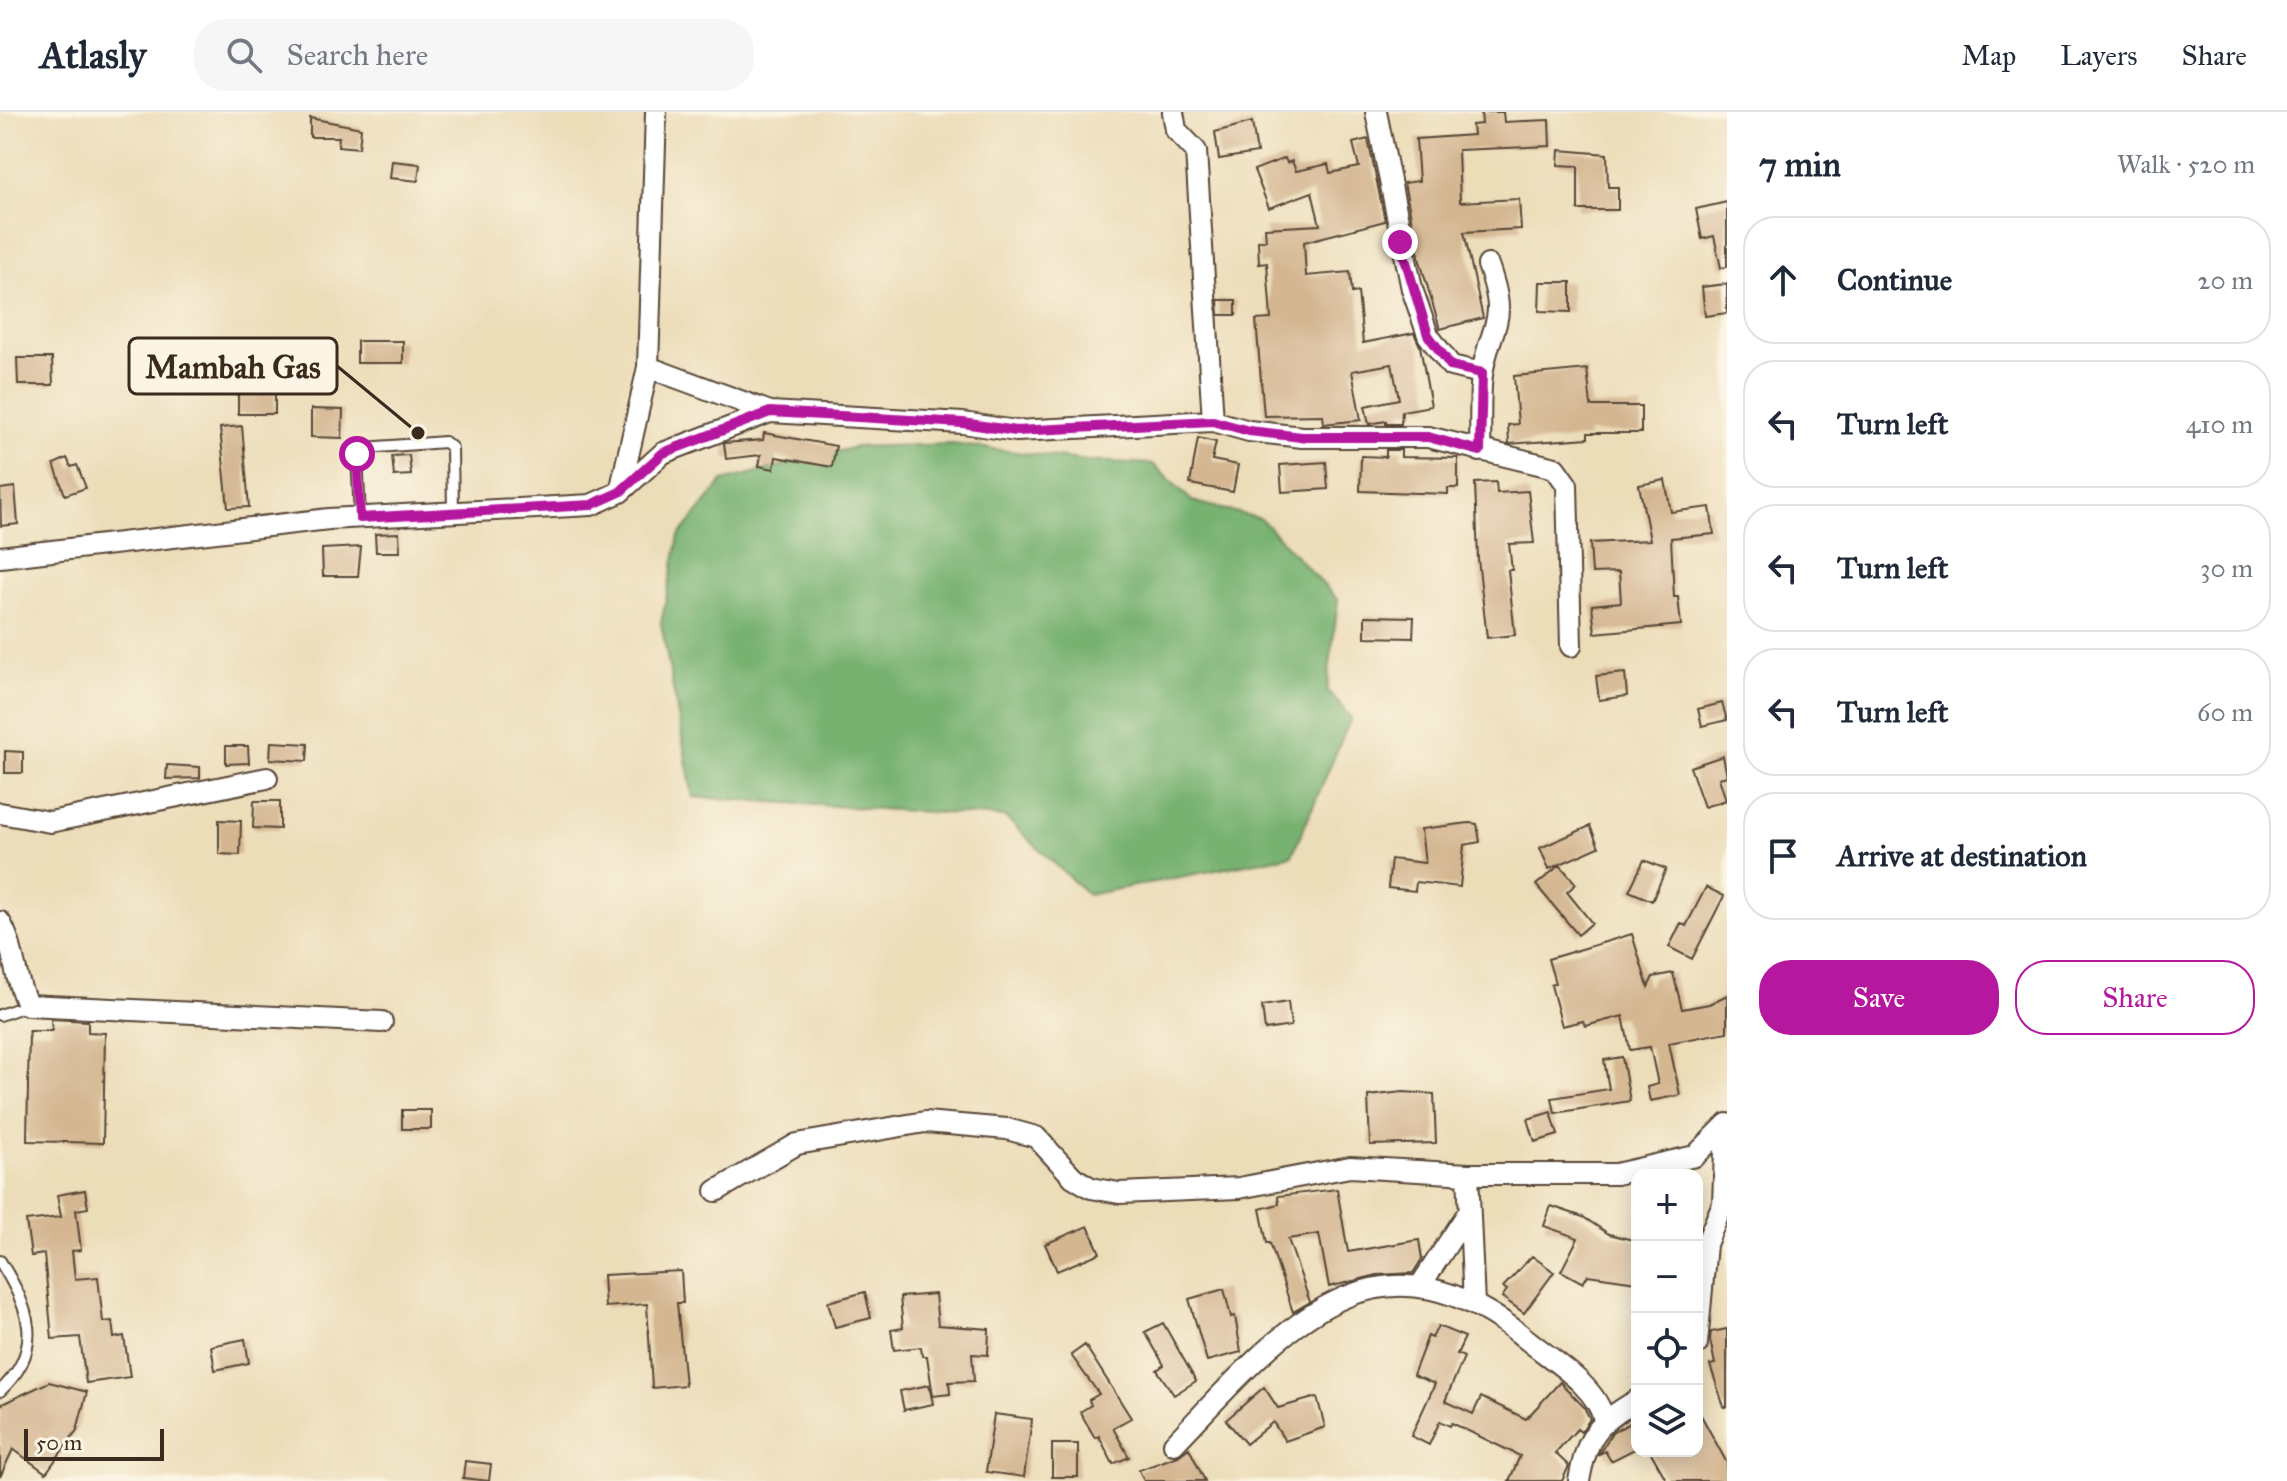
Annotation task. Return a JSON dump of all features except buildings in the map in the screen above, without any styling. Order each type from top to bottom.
[{"type":"street","points":[[620,492],[648,367],[656,112]]},
{"type":"street","points":[[1173,112],[1176,130],[1196,151],[1213,421]]},
{"type":"street","points":[[1376,112],[1400,242],[1428,335],[1451,366],[1482,373]]},
{"type":"street","points":[[1480,451],[1482,373],[1499,322],[1499,295],[1488,265]]},
{"type":"street","points":[[648,367],[770,412],[963,423],[1016,431],[1213,421],[1249,431],[1302,437],[1428,437],[1555,468],[1563,474],[1567,485],[1571,646]]},
{"type":"street","points":[[0,557],[360,518],[591,505],[620,492],[663,453],[770,412]]},
{"type":"street","points":[[0,813],[50,822],[267,778]]},
{"type":"street","points":[[0,922],[11,940],[19,990],[28,1005],[382,1022]]},
{"type":"street","points":[[716,1191],[797,1144],[826,1136],[925,1122],[1007,1129],[1036,1137],[1073,1177],[1091,1188],[1119,1193],[1239,1188],[1350,1167],[1468,1174],[1616,1174],[1695,1156],[1726,1163]]},
{"type":"street","points":[[1695,1156],[1727,1125]]},
{"type":"street","points":[[1700,1313],[1706,1244],[1723,1203],[1727,1125]]},
{"type":"street","points":[[1468,1174],[1474,1304]]},
{"type":"street","points":[[1420,1286],[1468,1213]]},
{"type":"street","points":[[1174,1444],[1290,1327],[1361,1289],[1395,1283],[1420,1286],[1474,1304],[1523,1337],[1582,1385],[1601,1407],[1604,1420]]},
{"type":"street","points":[[1579,1481],[1585,1447],[1604,1420],[1631,1404]]},
{"type":"lane","points":[[360,518],[357,454],[364,448],[445,442],[452,448],[453,512]]},
{"type":"lane","points":[[0,1015],[28,1005]]},
{"type":"lane","points":[[0,1261],[29,1319],[30,1341],[16,1376],[0,1391]]},
{"type":"green space","points":[[952,444],[1087,461],[1153,464],[1192,501],[1261,519],[1338,600],[1327,690],[1351,718],[1292,855],[1088,895],[1005,817],[693,797],[661,623],[679,536],[723,481],[855,447]]},
{"type":"place","name":"Mambah Gas","points":[[418,433]]},
{"type":"route","points":[[357,454],[360,518],[591,505],[620,492],[663,453],[770,412],[963,423],[1016,431],[1213,421],[1249,431],[1302,437],[1428,437],[1480,451],[1482,373],[1451,366],[1428,335],[1400,242]]}]
